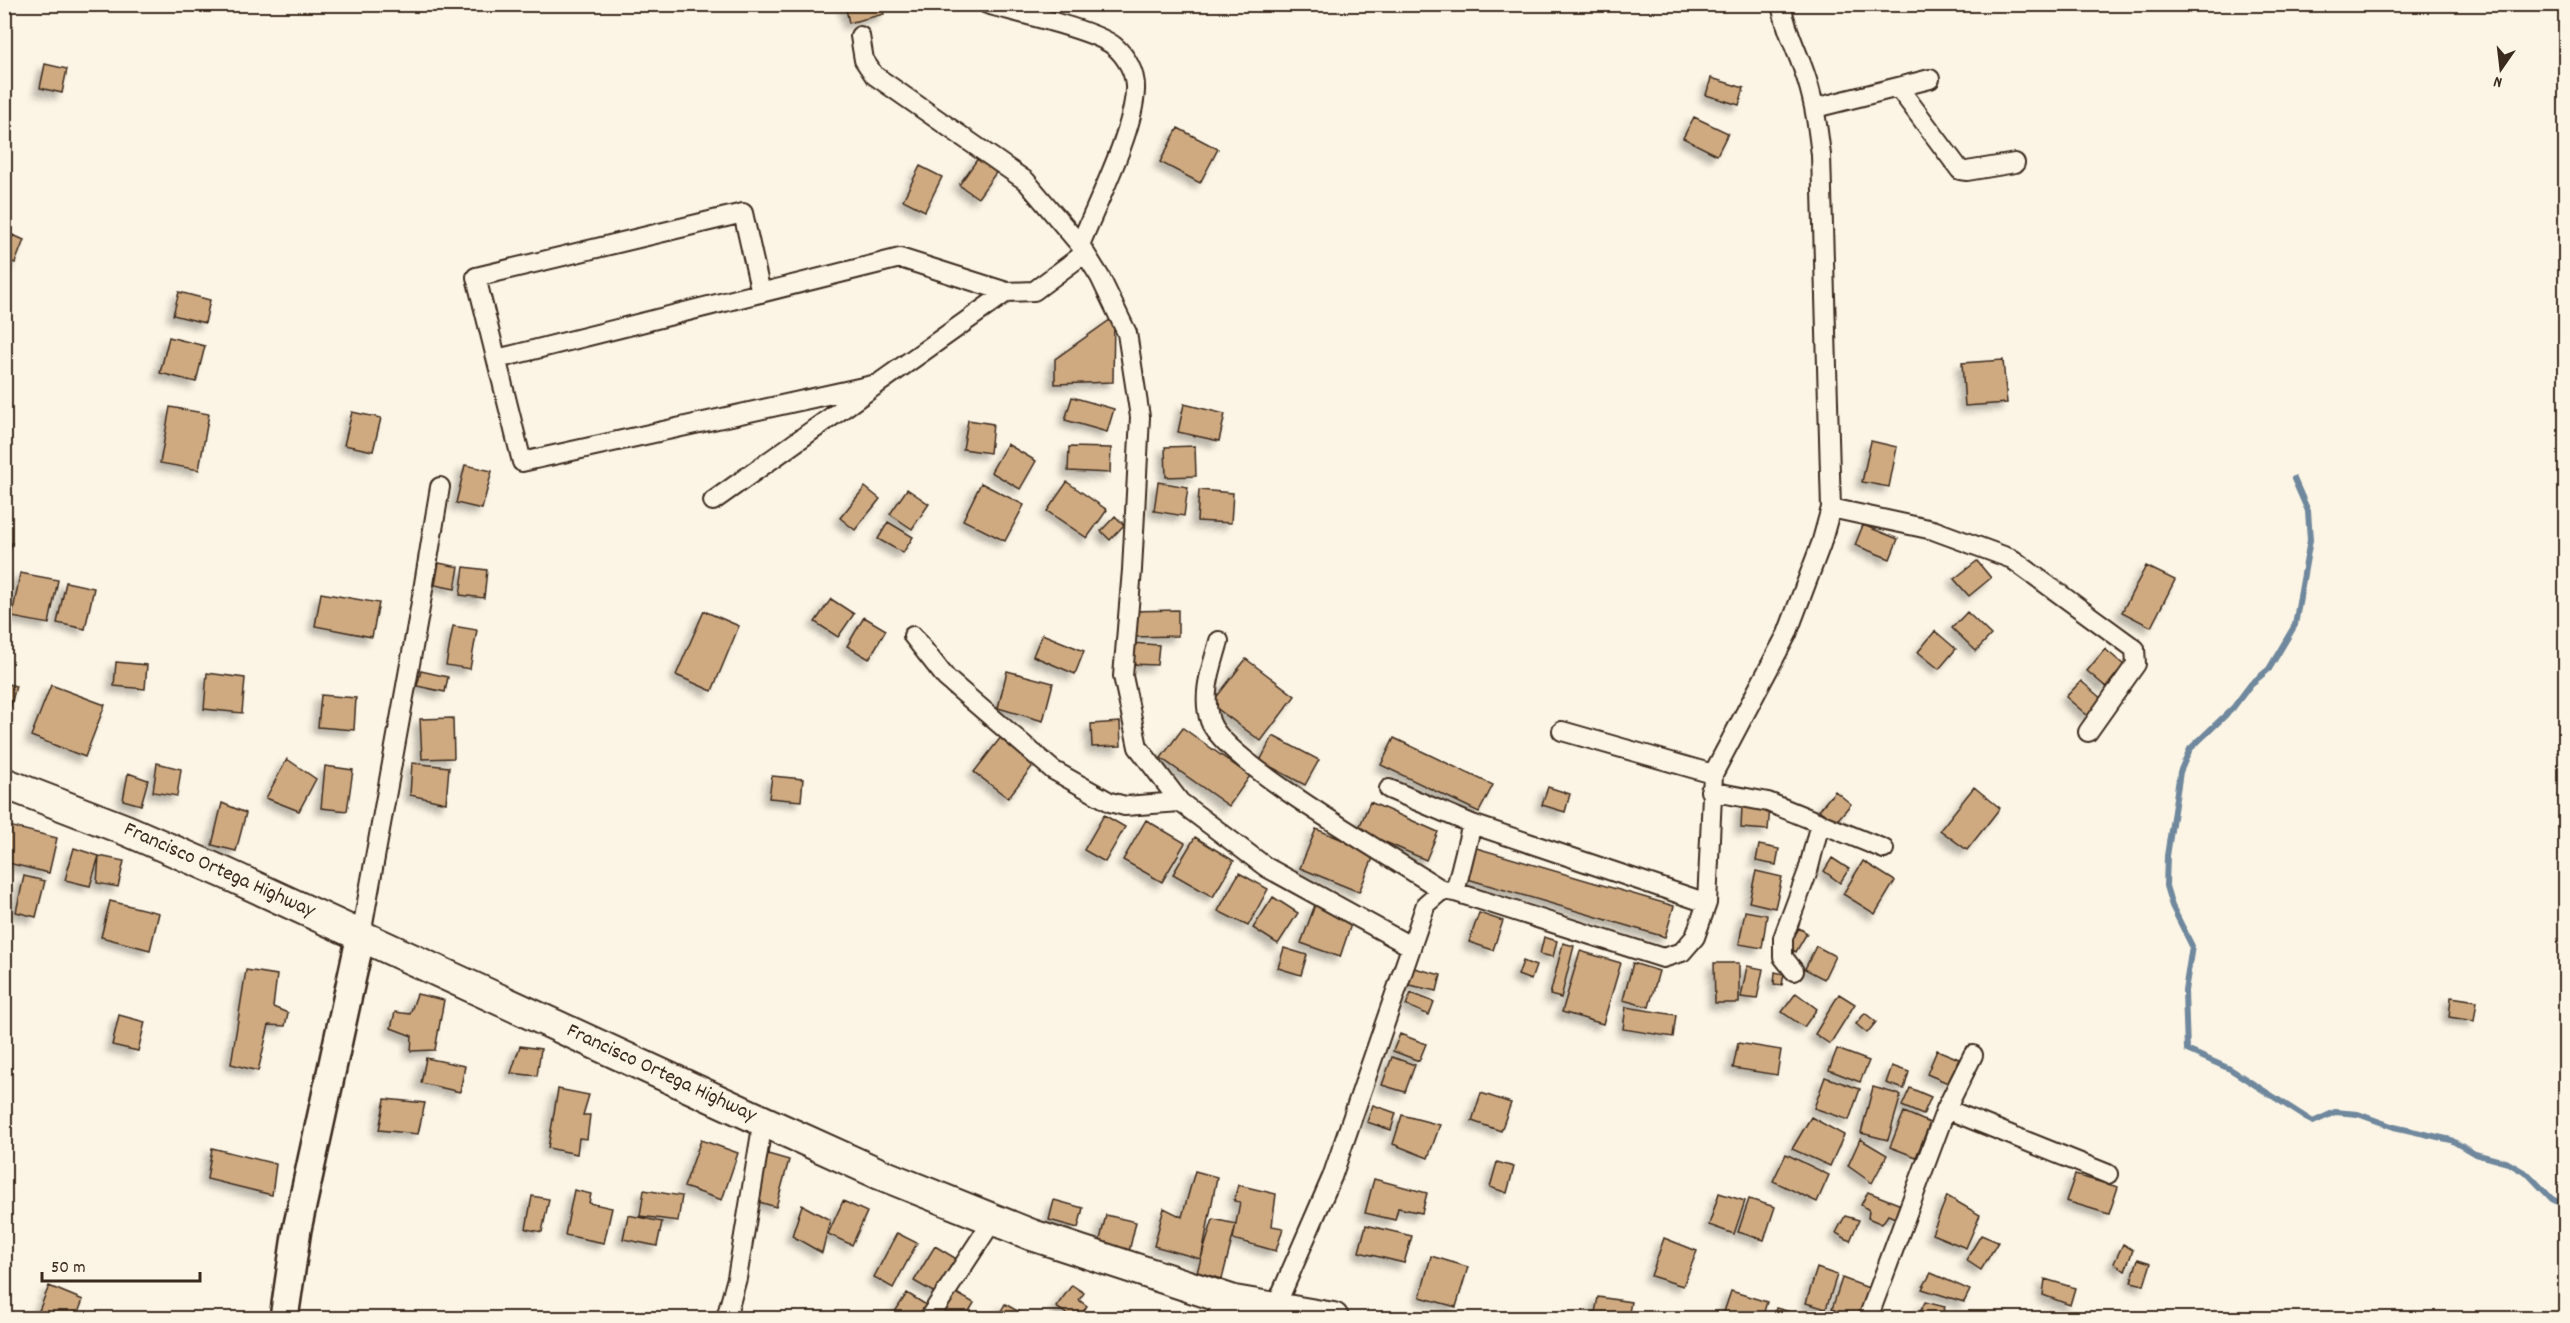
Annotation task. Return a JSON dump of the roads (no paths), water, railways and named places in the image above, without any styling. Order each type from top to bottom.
[{"type":"main road","name":"Francisco Ortega Highway","points":[[4,783],[136,834],[880,1174],[993,1220],[1224,1310],[1275,1308],[1334,1318]]},
{"type":"street","points":[[496,359],[900,258],[1007,292],[1034,291],[1082,249],[1130,123],[1135,89],[1132,69],[1113,45],[987,4]]},
{"type":"street","points":[[1219,641],[1206,698],[1211,724],[1235,752],[1323,815],[1448,891],[1662,958],[1682,952],[1695,937],[1707,903],[1712,782],[1787,634],[1821,544],[1831,508],[1821,155],[1815,108],[1807,79],[1785,25],[1781,4]]},
{"type":"street","points":[[860,36],[864,60],[874,75],[1026,181],[1082,249],[1127,333],[1140,417],[1132,570],[1123,676],[1138,747],[1180,802],[1266,867],[1410,946]]},
{"type":"street","points":[[1815,108],[1930,79]]},
{"type":"street","points":[[1898,87],[1960,170],[1967,171],[2015,163]]},
{"type":"street","points":[[761,293],[743,213],[476,277],[522,462],[878,384]]},
{"type":"street","points":[[713,501],[1007,292]]},
{"type":"street","points":[[284,1318],[297,1229],[361,935],[440,487]]},
{"type":"street","points":[[1831,508],[1934,530],[2012,559],[2135,649],[2136,664],[2088,732]]},
{"type":"street","points":[[913,636],[946,678],[1053,770],[1110,802],[1125,806],[1180,802]]},
{"type":"street","points":[[1562,731],[1768,802],[1884,849]]},
{"type":"street","points":[[1389,789],[1472,824],[1707,903]]},
{"type":"street","points":[[1794,971],[1783,957],[1783,938],[1806,879],[1820,823]]},
{"type":"street","points":[[1275,1308],[1332,1177],[1426,904],[1448,891],[1472,824]]},
{"type":"street","points":[[1868,1318],[1946,1109],[1974,1055]]},
{"type":"street","points":[[1946,1109],[2109,1174]]},
{"type":"street","points":[[726,1318],[737,1278],[763,1121]]},
{"type":"street","points":[[929,1318],[993,1220]]},
{"type":"waterway","points":[[2294,479],[2308,511],[2310,540],[2295,625],[2269,669],[2251,684],[2233,708],[2190,749],[2180,772],[2167,856],[2166,886],[2172,906],[2192,946],[2185,991],[2187,1050],[2230,1069],[2313,1122],[2335,1112],[2358,1114],[2394,1127],[2451,1140],[2475,1154],[2508,1163],[2529,1175],[2552,1199],[2566,1206]]}]
